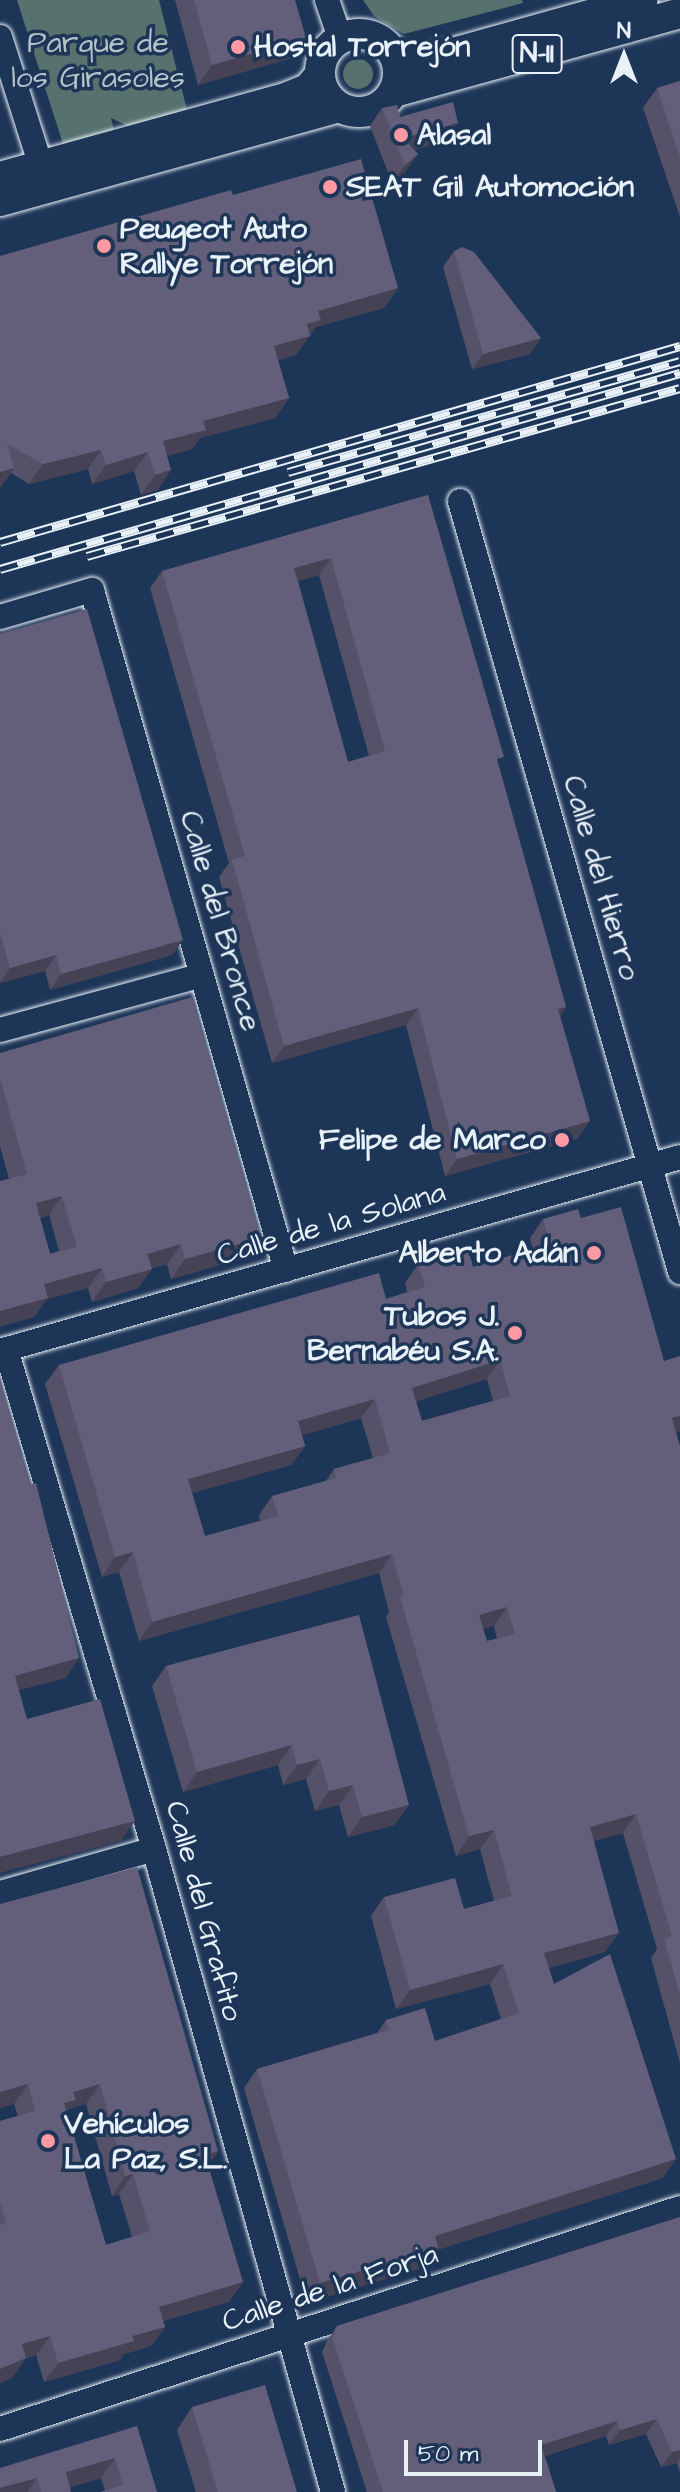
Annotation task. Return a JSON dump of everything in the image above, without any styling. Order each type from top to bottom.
[{"type":"main road","name":"N-II","points":[[395,57],[421,62],[560,12],[643,0]]},
{"type":"main road","name":"N-II","points":[[0,201],[339,107],[369,111],[394,92],[680,13]]},
{"type":"main road","points":[[0,177],[308,89],[319,76],[330,46],[340,38],[356,33],[376,37],[395,57],[394,92]]},
{"type":"main road","points":[[319,76],[328,98],[339,107]]},
{"type":"street","points":[[327,0],[340,38]]},
{"type":"street","points":[[0,37],[41,166]]},
{"type":"street","name":"Calle del Hierro","points":[[460,501],[680,1272]]},
{"type":"street","name":"Calle del Bronce","points":[[0,617],[92,590],[286,1270]]},
{"type":"street","points":[[0,1030],[202,975]]},
{"type":"street","name":"Calle de la Solana","points":[[3,1350],[680,1157]]},
{"type":"street","name":"Calle del Grafito","points":[[3,1350],[154,1849],[333,2492]]},
{"type":"street","points":[[0,1893],[154,1849]]},
{"type":"street","name":"Calle de la Forja","points":[[0,2429],[680,2208]]},
{"type":"green space","name":"Parque de los Girasoles","points":[[17,0],[159,0],[187,110],[130,127],[111,118],[114,130],[63,144]]},
{"type":"green space","points":[[363,0],[522,0],[523,3],[404,34],[374,16]]},
{"type":"green space","points":[[358,59],[364,60],[372,68],[372,80],[364,88],[358,89],[352,88],[344,80],[343,74],[344,68],[352,60]]},
{"type":"building","name":"Hostal Torrejón","points":[[194,0],[295,0],[306,38],[212,65]]},
{"type":"building","points":[[680,81],[680,157],[657,88]]},
{"type":"building","points":[[453,102],[458,123],[403,138],[418,154],[405,165],[382,108],[397,105],[400,117]]},
{"type":"building","points":[[361,159],[398,288],[318,311],[321,320],[307,324],[310,336],[274,346],[289,398],[203,421],[206,430],[163,441],[171,470],[155,475],[148,452],[106,465],[101,450],[43,464],[7,444],[14,468],[0,472],[0,256],[231,190],[233,195]]},
{"type":"building","points":[[462,247],[474,252],[541,338],[483,354],[454,251]]},
{"type":"building","points":[[428,495],[504,757],[497,759],[566,1007],[558,1009],[590,1121],[457,1159],[418,1008],[284,1046],[232,860],[245,856],[162,571]],"holes":[[[331,558],[385,751],[348,762],[294,568]]]},
{"type":"building","points":[[87,609],[183,940],[61,974],[56,955],[10,968],[0,932],[0,634]]},
{"type":"building","points":[[192,997],[261,1238],[185,1259],[181,1244],[147,1254],[152,1269],[106,1282],[102,1268],[44,1284],[48,1298],[0,1311],[0,1181],[27,1174],[0,1078],[0,1053]],"holes":[[[62,1196],[77,1247],[50,1254],[36,1203]]]},
{"type":"building","points":[[621,1207],[664,1361],[680,1356],[680,1416],[672,1418],[680,1446],[680,1995],[664,1939],[672,1936],[636,1814],[590,1827],[619,1933],[544,1953],[554,1984],[610,1954],[676,2159],[435,2236],[438,2248],[320,2283],[257,2069],[389,2030],[386,2020],[425,2008],[435,2041],[519,2013],[503,1964],[410,1990],[384,1897],[455,1878],[464,1909],[512,1896],[494,1830],[469,1836],[400,1597],[404,1596],[392,1554],[152,1622],[133,1552],[115,1557],[59,1365],[379,1273],[386,1299],[425,1287],[418,1264],[468,1249],[473,1267],[550,1244],[543,1219],[578,1209],[581,1218]],"holes":[[[500,1360],[510,1396],[422,1421],[412,1388]],[[375,1399],[390,1453],[334,1469],[336,1478],[272,1496],[278,1516],[205,1536],[188,1479],[305,1446],[298,1421]],[[507,1607],[515,1634],[487,1641],[479,1615]]]},
{"type":"building","points":[[0,1379],[30,1485],[36,1483],[79,1658],[15,1676],[27,1719],[100,1699],[135,1821],[0,1857]]},
{"type":"building","points":[[359,1615],[409,1805],[362,1817],[353,1785],[329,1791],[320,1759],[297,1765],[292,1745],[197,1772],[166,1666]]},
{"type":"building","points":[[137,1867],[218,2151],[205,2155],[243,2282],[159,2307],[165,2327],[132,2336],[134,2341],[58,2363],[50,2336],[22,2344],[26,2358],[0,2369],[0,2225],[6,2223],[0,2202],[0,2121],[35,2111],[28,2084],[0,2092],[0,1904]],"holes":[[[100,2084],[125,2176],[133,2174],[150,2231],[106,2245],[64,2103],[76,2100],[73,2092]]]},
{"type":"building","points":[[680,2217],[680,2450],[672,2452],[657,2419],[620,2430],[617,2421],[541,2445],[556,2492],[383,2492],[332,2337],[337,2326]]},
{"type":"building","points":[[265,2385],[297,2492],[218,2492],[192,2407]]},
{"type":"building","points":[[137,2426],[157,2492],[100,2492],[123,2485],[115,2458],[66,2472],[71,2492],[41,2492],[37,2478],[0,2488],[0,2468]]},
{"type":"railway","points":[[0,542],[680,346]]},
{"type":"railway","points":[[288,472],[680,361]]},
{"type":"railway","points":[[0,569],[680,373]]},
{"type":"railway","points":[[87,556],[680,388]]},
{"type":"place","name":"Hostal Torrejón","points":[[238,47]]},
{"type":"place","name":"Alasal","points":[[401,135]]},
{"type":"place","name":"SEAT Gil Automoción","points":[[330,187]]},
{"type":"place","name":"Peugeot Auto Rallye Torrejón","points":[[104,246]]},
{"type":"place","name":"Felipe de Marco","points":[[562,1140]]},
{"type":"place","name":"Alberto Adán","points":[[594,1253]]},
{"type":"place","name":"Tubos J. Bernabéu S.A.","points":[[515,1333]]},
{"type":"place","name":"Vehículos La Paz, S.L.","points":[[48,2141]]}]
